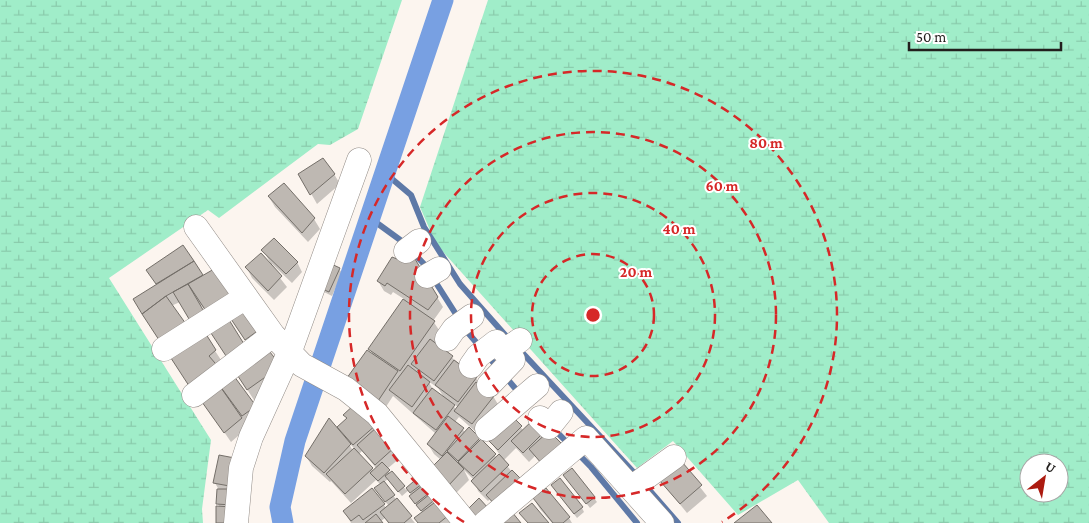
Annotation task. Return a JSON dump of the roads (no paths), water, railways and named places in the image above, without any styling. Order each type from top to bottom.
[{"type":"street","points":[[236,523],[241,468],[251,437],[288,350],[359,160]]},
{"type":"street","points":[[196,227],[246,297],[288,350],[378,414],[466,523]]},
{"type":"street","points":[[164,349],[246,297]]},
{"type":"street","points":[[194,395],[288,350]]},
{"type":"street","points":[[486,429],[529,392]]},
{"type":"street","points":[[485,523],[584,439],[637,484],[662,523]]},
{"type":"street","points":[[637,484],[674,457]]},
{"type":"waterway","points":[[283,523],[280,507],[295,441],[443,0]]},
{"type":"waterway","points":[[385,173],[411,195],[424,227],[460,284],[506,336]]},
{"type":"waterway","points":[[370,218],[403,242],[424,264],[459,319]]},
{"type":"waterway","points":[[464,328],[520,394]]},
{"type":"waterway","points":[[517,347],[638,477]]},
{"type":"waterway","points":[[553,428],[591,467],[637,523]]},
{"type":"waterway","points":[[644,484],[678,523]]}]
